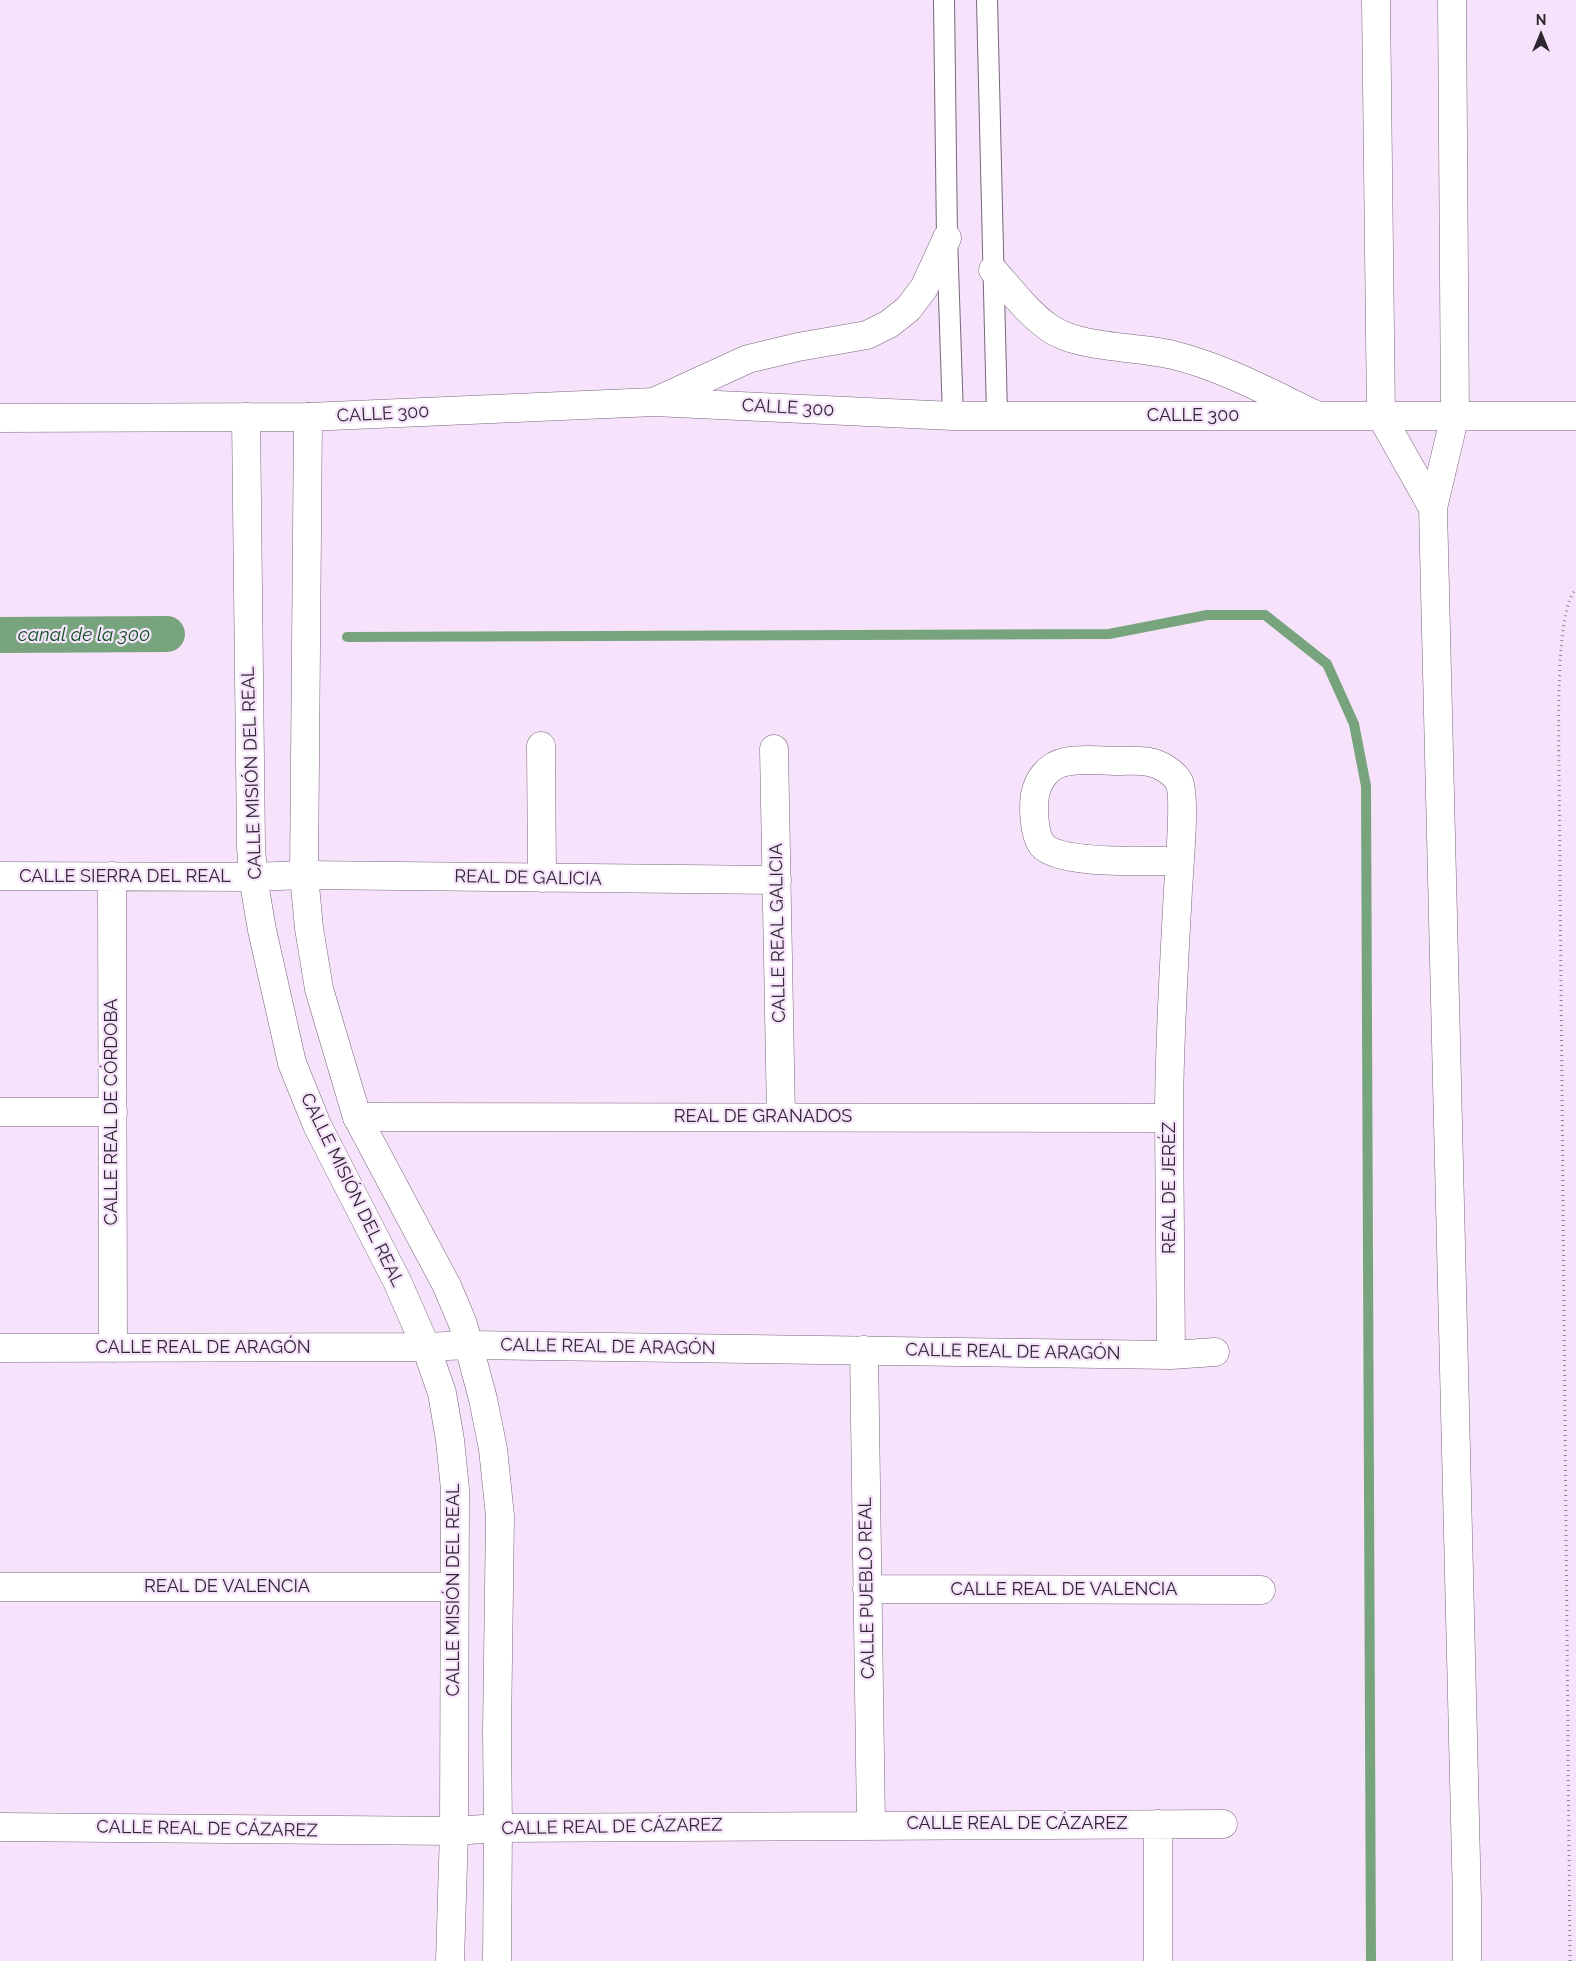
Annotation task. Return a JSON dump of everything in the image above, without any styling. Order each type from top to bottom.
[{"type":"street","points":[[1376,0],[1381,416],[1433,508]]},
{"type":"street","points":[[1452,0],[1455,415],[1433,508],[1467,1961]]},
{"type":"street","points":[[654,402],[748,359],[798,347],[867,335],[889,324],[908,309],[924,288],[947,238]]},
{"type":"street","points":[[993,270],[1022,304],[1049,328],[1071,339],[1174,355],[1251,383],[1319,416]]},
{"type":"street","name":"CALLE 300","points":[[0,418],[308,418],[654,402],[953,416],[1576,416]]},
{"type":"street","name":"CALLE MISIÓN DEL REAL","points":[[246,417],[251,846],[279,876],[310,928],[319,989],[357,1117],[447,1286],[463,1324],[493,1449],[500,1516],[497,1731],[497,1961]]},
{"type":"street","name":"CALLE MISIÓN DEL REAL","points":[[308,418],[279,876],[262,930],[292,1063],[317,1125],[397,1281],[426,1347],[442,1393],[450,1440],[455,1489],[454,1831],[450,1961]]},
{"type":"street","points":[[541,746],[542,878]]},
{"type":"street","name":"CALLE REAL GALICIA","points":[[774,749],[782,1117]]},
{"type":"street","points":[[1080,760],[1149,762],[1168,769],[1180,783],[1182,807],[1179,861],[1078,859],[1050,852],[1041,844],[1036,834],[1035,795],[1040,780],[1048,770],[1063,762],[1080,760]]},
{"type":"street","name":"REAL DE JERÉZ","points":[[1171,1354],[1169,1118],[1179,861]]},
{"type":"street","name":"CALLE SIERRA DEL REAL","points":[[0,876],[279,876]]},
{"type":"street","name":"CALLE REAL DE CÓRDOBA","points":[[112,876],[113,1348]]},
{"type":"street","name":"REAL DE GALICIA","points":[[279,876],[777,880]]},
{"type":"street","points":[[0,1112],[113,1112]]},
{"type":"street","name":"REAL DE GRANADOS","points":[[357,1117],[1169,1118]]},
{"type":"street","name":"CALLE REAL DE ARAGÓN","points":[[0,1348],[426,1347],[469,1345],[1171,1354],[1215,1352]]},
{"type":"street","name":"CALLE PUEBLO REAL","points":[[864,1350],[871,1825]]},
{"type":"street","name":"REAL DE VALENCIA","points":[[0,1587],[454,1587]]},
{"type":"street","name":"CALLE REAL DE VALENCIA","points":[[867,1590],[1260,1590]]},
{"type":"street","points":[[1158,1824],[1158,1961]]},
{"type":"street","name":"CALLE REAL DE CÁZAREZ","points":[[0,1826],[454,1831],[498,1828],[1224,1824]]},
{"type":"lane","points":[[944,0],[947,238],[953,416]]},
{"type":"lane","points":[[987,0],[997,415]]},
{"type":"path","points":[[1570,1961],[1559,766],[1560,670],[1564,620],[1572,593],[1576,589]]},
{"type":"waterway","points":[[347,637],[1109,634],[1207,615],[1265,615],[1327,664],[1354,724],[1366,786],[1371,1961]]},
{"type":"waterway","name":"canal de la 300","points":[[0,635],[167,634]]}]
